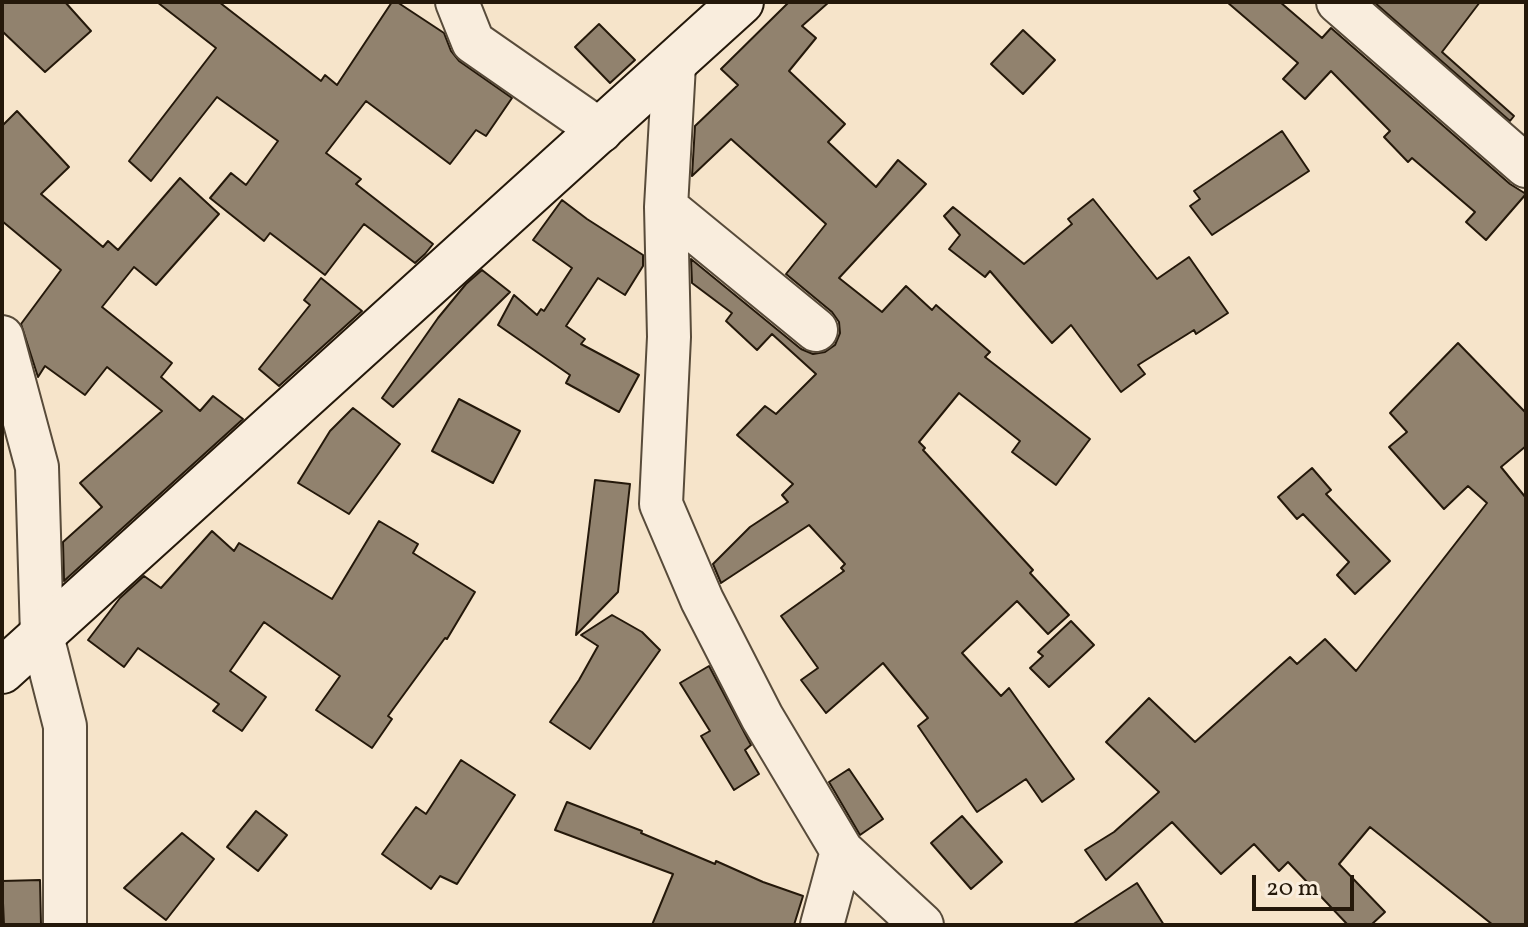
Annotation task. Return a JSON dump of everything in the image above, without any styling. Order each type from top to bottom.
[{"type":"main road","points":[[2,671],[741,2]]},
{"type":"street","points":[[457,2],[473,42],[601,131]]},
{"type":"street","points":[[1338,2],[1526,166]]},
{"type":"street","points":[[674,65],[666,207],[669,337],[661,504],[702,600],[762,717],[842,851],[922,925]]},
{"type":"street","points":[[666,207],[816,330]]},
{"type":"street","points":[[2,337],[37,467],[42,636],[65,726],[65,925]]},
{"type":"street","points":[[822,925],[842,851]]},
{"type":"building","points":[[2,2],[65,2],[91,31],[45,72],[2,31]]},
{"type":"building","points":[[157,2],[219,2],[321,81],[325,75],[337,85],[392,2],[397,2],[444,33],[459,61],[512,98],[486,136],[476,130],[450,164],[366,101],[326,153],[361,179],[356,184],[433,244],[425,254],[415,263],[364,224],[325,275],[270,233],[264,241],[210,198],[231,173],[246,185],[278,141],[217,97],[151,181],[129,161],[216,48]]},
{"type":"building","points":[[789,2],[829,2],[802,26],[816,38],[789,71],[845,124],[828,142],[876,187],[898,160],[926,184],[839,278],[882,312],[906,286],[932,310],[936,305],[990,352],[985,357],[1090,439],[1056,485],[1012,452],[1020,441],[959,393],[919,442],[1069,615],[1048,634],[1017,601],[962,653],[1001,696],[1009,688],[1074,779],[1042,802],[1026,779],[977,812],[918,726],[928,718],[883,663],[826,713],[801,680],[818,668],[781,616],[844,571],[841,568],[845,564],[809,525],[721,583],[713,564],[750,527],[788,502],[782,495],[793,484],[737,435],[765,406],[776,414],[816,374],[772,334],[757,350],[726,321],[732,313],[692,283],[691,259],[801,349],[813,354],[825,352],[835,345],[840,333],[839,322],[832,312],[786,274],[826,224],[731,139],[692,176],[695,126],[738,85],[721,69]]},
{"type":"building","points":[[1227,2],[1280,2],[1322,38],[1331,28],[1510,184],[1526,194],[1486,240],[1466,222],[1475,212],[1412,158],[1408,162],[1384,137],[1390,131],[1331,71],[1305,99],[1283,79],[1298,63]]},
{"type":"building","points":[[1374,2],[1480,2],[1442,52],[1514,116],[1510,121]]},
{"type":"building","points":[[599,24],[635,60],[610,83],[575,47]]},
{"type":"building","points":[[1023,30],[1055,60],[1023,94],[991,64]]},
{"type":"building","points":[[17,111],[69,167],[41,194],[103,247],[108,241],[118,250],[180,178],[219,214],[156,285],[134,267],[102,307],[172,363],[161,377],[200,411],[213,396],[243,419],[64,581],[63,542],[102,507],[80,483],[162,411],[107,367],[85,395],[45,366],[38,377],[21,324],[61,270],[2,221],[2,126]]},
{"type":"building","points":[[1282,131],[1309,171],[1212,235],[1190,206],[1200,199],[1194,191]]},
{"type":"building","points":[[1093,199],[1157,279],[1189,257],[1228,313],[1138,365],[1145,374],[1121,392],[1071,325],[1052,343],[990,271],[985,277],[949,249],[960,235],[944,216],[953,207],[1024,264],[1072,224],[1068,219]]},
{"type":"building","points":[[562,200],[643,255],[643,266],[625,295],[598,278],[566,326],[585,339],[581,344],[639,375],[619,412],[566,383],[570,375],[498,325],[514,295],[537,315],[541,309],[544,311],[572,268],[533,240]]},
{"type":"building","points":[[482,270],[510,292],[393,407],[382,398],[438,318]]},
{"type":"building","points":[[321,278],[362,311],[279,386],[259,369],[310,305],[304,300]]},
{"type":"building","points":[[1458,343],[1526,413],[1526,446],[1501,467],[1526,498],[1526,925],[1493,925],[1370,827],[1339,864],[1385,912],[1371,925],[1348,925],[1288,862],[1279,871],[1254,844],[1221,874],[1172,822],[1106,880],[1085,850],[1114,832],[1159,792],[1106,742],[1149,698],[1195,742],[1290,657],[1297,664],[1325,639],[1356,671],[1487,503],[1468,486],[1444,509],[1389,447],[1407,432],[1390,413]]},
{"type":"building","points":[[459,399],[520,431],[493,483],[432,451]]},
{"type":"building","points":[[353,408],[400,444],[349,514],[298,483],[330,431]]},
{"type":"building","points":[[1312,468],[1331,490],[1326,494],[1390,561],[1355,594],[1337,575],[1349,562],[1303,514],[1297,519],[1278,497]]},
{"type":"building","points":[[595,480],[630,484],[618,592],[576,635]]},
{"type":"building","points":[[379,521],[418,544],[413,553],[475,592],[447,639],[388,716],[392,719],[372,748],[316,710],[340,676],[264,622],[230,671],[266,697],[242,731],[213,711],[219,704],[138,648],[124,667],[88,640],[120,598],[144,576],[161,588],[212,531],[234,551],[239,543],[332,599]]},
{"type":"building","points":[[612,615],[642,632],[660,650],[590,749],[550,722],[598,646],[581,635]]},
{"type":"building","points":[[1071,621],[1094,645],[1049,687],[1030,668],[1043,656],[1038,652]]},
{"type":"building","points":[[709,666],[751,745],[745,750],[759,774],[734,790],[701,736],[710,731],[680,683]]},
{"type":"building","points":[[461,760],[515,795],[457,884],[440,876],[431,889],[382,854],[416,807],[426,814]]},
{"type":"building","points":[[849,769],[883,819],[860,835],[829,782]]},
{"type":"building","points":[[567,802],[715,864],[716,861],[803,896],[794,925],[652,925],[673,874],[555,830]]},
{"type":"building","points":[[256,811],[287,835],[258,871],[227,847]]},
{"type":"building","points":[[962,816],[1002,862],[971,889],[931,843]]},
{"type":"building","points":[[182,833],[214,859],[166,920],[124,888]]},
{"type":"building","points":[[40,880],[41,925],[4,925],[2,881]]},
{"type":"building","points":[[1137,883],[1164,925],[1072,925]]}]
